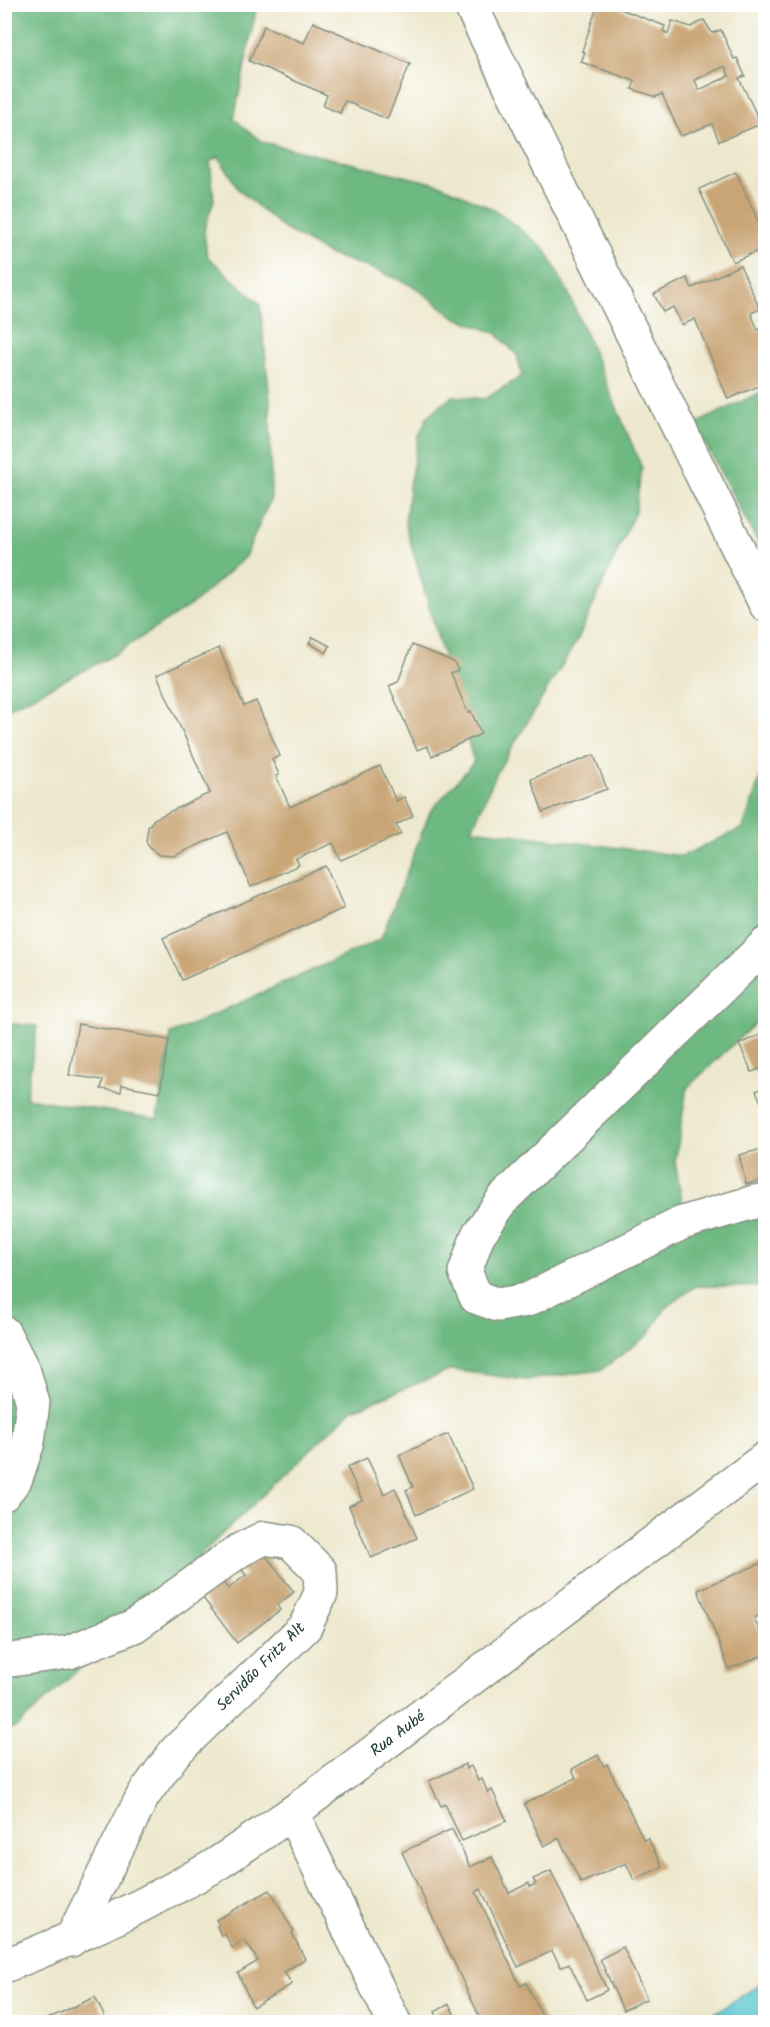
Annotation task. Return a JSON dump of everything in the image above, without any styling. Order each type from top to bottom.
[{"type":"street","points":[[470,4],[765,605]]},
{"type":"street","points":[[765,944],[504,1198],[478,1235],[465,1272],[476,1298],[498,1305],[528,1300],[682,1223],[754,1202],[765,1201]]},
{"type":"street","points":[[4,1333],[24,1372],[33,1403],[28,1442],[16,1479],[4,1494]]},
{"type":"street","name":"Rua Aubé","points":[[4,1966],[70,1940],[141,1906],[213,1866],[292,1813],[765,1458]]},
{"type":"street","name":"Servidão Fritz Alt","points":[[4,1661],[69,1652],[134,1626],[240,1550],[264,1538],[291,1542],[320,1571],[321,1593],[305,1627],[175,1752],[143,1796],[70,1940]]},
{"type":"street","points":[[292,1813],[389,2013]]},
{"type":"green space","points":[[5,5],[257,5],[234,119],[262,142],[442,185],[498,212],[545,249],[568,292],[642,468],[635,512],[578,639],[497,772],[472,829],[682,856],[743,828],[765,764],[765,1014],[687,1088],[675,1162],[682,1201],[712,1226],[765,1207],[766,1287],[696,1286],[666,1308],[648,1335],[601,1370],[526,1380],[451,1370],[353,1409],[17,1727],[5,1730],[5,1023],[37,1026],[26,1098],[157,1119],[171,1034],[381,939],[430,812],[474,762],[405,524],[410,480],[419,435],[428,416],[453,396],[485,399],[522,376],[517,355],[496,333],[455,317],[415,287],[379,271],[328,254],[283,228],[238,189],[219,157],[210,161],[214,200],[204,230],[207,256],[260,304],[270,400],[271,498],[245,557],[194,603],[112,656],[5,710]]},
{"type":"green space","points":[[765,390],[765,556],[695,424]]},
{"type":"water","points":[[765,1981],[765,2022],[701,2022]]},
{"type":"building","points":[[598,4],[607,4],[665,26],[663,31],[668,34],[672,21],[691,27],[704,20],[712,33],[721,30],[734,59],[737,58],[745,76],[739,78],[761,124],[719,141],[712,124],[681,136],[662,94],[656,97],[632,89],[635,81],[581,62],[585,52],[582,51]],"holes":[[[725,66],[729,76],[699,90],[695,80]]]},
{"type":"building","points":[[313,22],[410,64],[387,119],[345,101],[340,113],[323,106],[327,95],[249,61],[264,26],[304,43]]},
{"type":"building","points":[[736,172],[766,239],[766,247],[733,262],[699,189]]},
{"type":"building","points":[[740,265],[760,309],[751,313],[758,330],[766,327],[766,383],[728,399],[695,319],[682,325],[673,307],[663,312],[654,294],[687,278],[692,288]]},
{"type":"building","points":[[313,637],[330,646],[326,653],[309,643]]},
{"type":"building","points":[[412,645],[454,662],[458,670],[451,673],[468,713],[471,711],[481,734],[432,756],[427,746],[417,750],[389,686],[398,682]]},
{"type":"building","points":[[219,648],[244,706],[256,701],[280,756],[272,759],[279,775],[276,776],[290,807],[380,766],[396,801],[404,797],[413,816],[396,825],[401,834],[341,860],[333,843],[296,859],[299,865],[251,887],[227,832],[174,856],[159,855],[149,848],[146,841],[148,827],[154,819],[210,793],[157,675]]},
{"type":"building","points":[[594,755],[607,789],[543,812],[531,779]]},
{"type":"building","points":[[326,866],[344,908],[182,980],[163,938]]},
{"type":"building","points":[[78,1024],[169,1040],[160,1092],[122,1085],[121,1092],[101,1089],[103,1080],[69,1075]]},
{"type":"building","points":[[762,1034],[766,1042],[766,1066],[752,1072],[739,1044]]},
{"type":"building","points":[[766,1087],[766,1114],[756,1091]]},
{"type":"building","points":[[766,1148],[766,1180],[746,1184],[739,1155]]},
{"type":"building","points":[[448,1434],[473,1489],[416,1515],[406,1490],[413,1487],[399,1455]]},
{"type":"building","points":[[367,1458],[384,1494],[395,1488],[417,1538],[371,1558],[349,1506],[362,1500],[347,1467]]},
{"type":"building","points":[[263,1552],[294,1592],[277,1605],[280,1610],[237,1643],[203,1598],[223,1582],[228,1589],[246,1575],[240,1568]]},
{"type":"building","points":[[766,1561],[766,1613],[754,1618],[766,1645],[766,1654],[729,1669],[698,1590]]},
{"type":"building","points":[[598,1755],[604,1766],[607,1764],[644,1840],[648,1838],[662,1867],[634,1880],[626,1863],[581,1883],[559,1838],[544,1846],[524,1804],[576,1778],[572,1769]]},
{"type":"building","points":[[465,1764],[466,1769],[471,1766],[478,1781],[482,1779],[488,1793],[492,1790],[507,1821],[462,1841],[445,1804],[441,1806],[429,1781]]},
{"type":"building","points":[[452,1829],[470,1867],[492,1857],[509,1893],[529,1883],[530,1887],[536,1884],[533,1879],[551,1871],[607,1990],[587,2000],[569,1963],[561,1967],[552,1951],[518,1967],[481,1889],[476,1892],[520,1986],[526,1983],[545,2022],[482,2022],[402,1852]]},
{"type":"building","points":[[270,1890],[294,1932],[292,1933],[305,1959],[284,1972],[292,1984],[253,2007],[238,1973],[258,1961],[245,1940],[232,1948],[225,1934],[221,1936],[216,1920]]},
{"type":"building","points":[[623,1947],[647,1999],[623,2010],[600,1959]]},
{"type":"building","points":[[95,1997],[107,2022],[40,2022]]},
{"type":"building","points":[[449,2004],[458,2022],[440,2022],[435,2012]]}]
